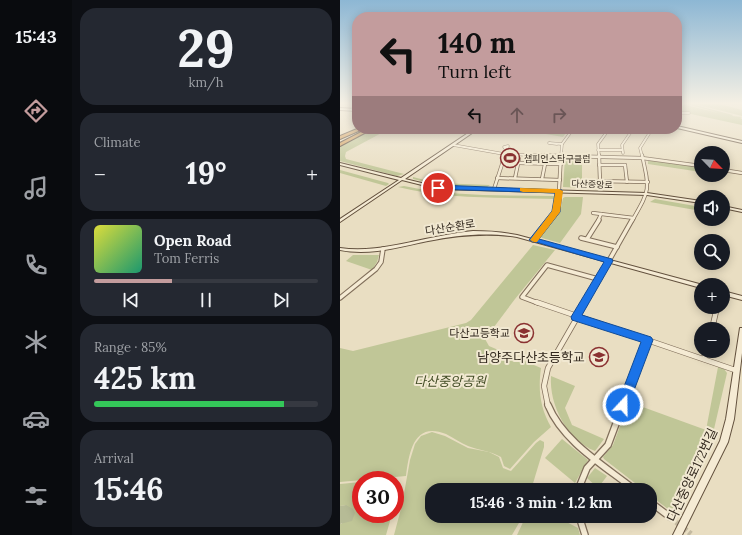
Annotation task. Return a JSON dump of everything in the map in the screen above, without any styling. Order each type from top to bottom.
[{"type":"highway","points":[[340,142],[353,134]]},
{"type":"highway","points":[[340,142],[358,134]]},
{"type":"street","points":[[682,128],[742,143]]},
{"type":"street","points":[[340,221],[469,134]]},
{"type":"street","points":[[533,240],[556,212],[559,192],[562,144],[569,134]]},
{"type":"street","points":[[600,181],[598,150],[599,141],[605,134]]},
{"type":"street","points":[[598,150],[623,152],[624,142],[630,134]]},
{"type":"street","points":[[626,483],[566,435],[558,426],[545,398],[546,372],[646,195],[648,182],[642,158],[641,145],[649,134]]},
{"type":"street","points":[[557,144],[562,144]]},
{"type":"street","points":[[453,145],[504,154],[642,158],[694,165]]},
{"type":"street","points":[[494,190],[506,150]]},
{"type":"street","points":[[515,178],[519,159]]},
{"type":"street","points":[[518,163],[561,164]]},
{"type":"street","points":[[542,179],[545,164]]},
{"type":"street","points":[[599,165],[625,165],[627,182]]},
{"type":"street","name":"다산중앙로","points":[[340,166],[436,190],[494,190],[646,195],[694,203]]},
{"type":"street","points":[[730,171],[742,174]]},
{"type":"street","points":[[497,178],[560,180]]},
{"type":"street","points":[[595,181],[648,182]]},
{"type":"street","points":[[730,209],[742,212]]},
{"type":"street","points":[[593,213],[634,218]]},
{"type":"street","points":[[587,239],[598,222],[601,214]]},
{"type":"street","name":"다산순환로","points":[[340,249],[355,251],[383,249],[469,232],[499,232],[694,284]]},
{"type":"street","points":[[582,238],[617,247]]},
{"type":"street","points":[[340,298],[376,269],[381,262],[383,249]]},
{"type":"street","points":[[598,280],[547,265],[522,297],[576,317],[735,370]]},
{"type":"street","points":[[730,295],[742,298]]},
{"type":"street","name":"다산중앙로172번길","points":[[677,535],[724,442],[730,419],[735,370],[742,330]]},
{"type":"street","points":[[581,483],[588,468],[608,445],[647,340]]},
{"type":"street","points":[[657,507],[670,517]]},
{"type":"street","points":[[581,523],[585,535]]},
{"type":"green space","points":[[364,134],[380,134],[346,152],[346,159],[404,174],[397,176],[340,161],[340,147]]},
{"type":"green space","points":[[546,134],[565,134],[563,137]]},
{"type":"green space","points":[[565,158],[582,158],[582,188],[563,187]]},
{"type":"green space","points":[[650,160],[694,166],[694,171],[648,164],[648,161]]},
{"type":"green space","points":[[340,170],[389,184],[386,186],[340,173]]},
{"type":"green space","points":[[413,177],[436,183],[490,185],[487,187],[442,186],[413,179]]},
{"type":"green space","points":[[404,186],[423,190],[460,194],[554,196],[557,199],[457,196],[398,187]]},
{"type":"green space","points":[[583,197],[581,214],[560,243],[542,238],[541,237],[560,212],[563,198]]},
{"type":"green space","points":[[655,199],[694,206],[694,210],[650,202]]},
{"type":"green space","name":"다산중앙공원","points":[[533,245],[555,250],[485,339],[489,346],[541,368],[540,391],[542,406],[551,427],[534,442],[510,469],[504,466],[501,457],[468,446],[446,434],[435,431],[420,435],[415,441],[409,457],[406,476],[404,476],[404,471],[352,471],[352,481],[340,482],[340,348],[353,351],[466,323],[471,320]]},
{"type":"green space","points":[[353,255],[379,255],[372,270],[346,261]]},
{"type":"green space","points":[[718,367],[724,369],[727,373],[711,442],[696,474],[673,513],[657,500],[657,483],[635,483],[603,457],[613,445],[629,402],[706,430]]},
{"type":"green space","points":[[551,376],[575,386],[565,408],[572,425],[604,439],[595,451],[576,439],[562,420],[553,398]]},
{"type":"green space","points":[[432,432],[445,436],[468,448],[489,452],[499,457],[503,468],[511,471],[536,443],[540,440],[544,442],[544,447],[533,483],[425,483],[425,523],[519,523],[512,535],[394,535],[397,523],[404,523],[404,494],[410,460],[415,444],[421,436]]},
{"type":"green space","points":[[562,439],[588,460],[575,483],[545,458]]},
{"type":"green space","points":[[595,468],[607,476],[602,483],[592,483],[587,478]]},
{"type":"green space","points":[[352,483],[352,523],[389,523],[386,535],[340,535],[340,524],[342,524],[346,505],[340,506],[340,484]]},
{"type":"green space","points":[[346,505],[352,508],[352,521],[340,524],[340,506]]},
{"type":"green space","points":[[523,523],[568,523],[578,528],[580,535],[517,535]]},
{"type":"tunnel","points":[[670,517],[691,534]]},
{"type":"slow traffic","points":[[523,190],[559,191],[559,203],[556,212],[534,240]]},
{"type":"place","name":"챔피언스탁구클럽","points":[[510,158]]},
{"type":"place","name":"다산고등학교","points":[[524,333]]},
{"type":"place","name":"남양주다산초등학교","points":[[599,357]]},
{"type":"route","points":[[438,188],[559,191],[559,203],[556,212],[533,240],[609,261],[576,317],[647,340],[623,405]]}]
